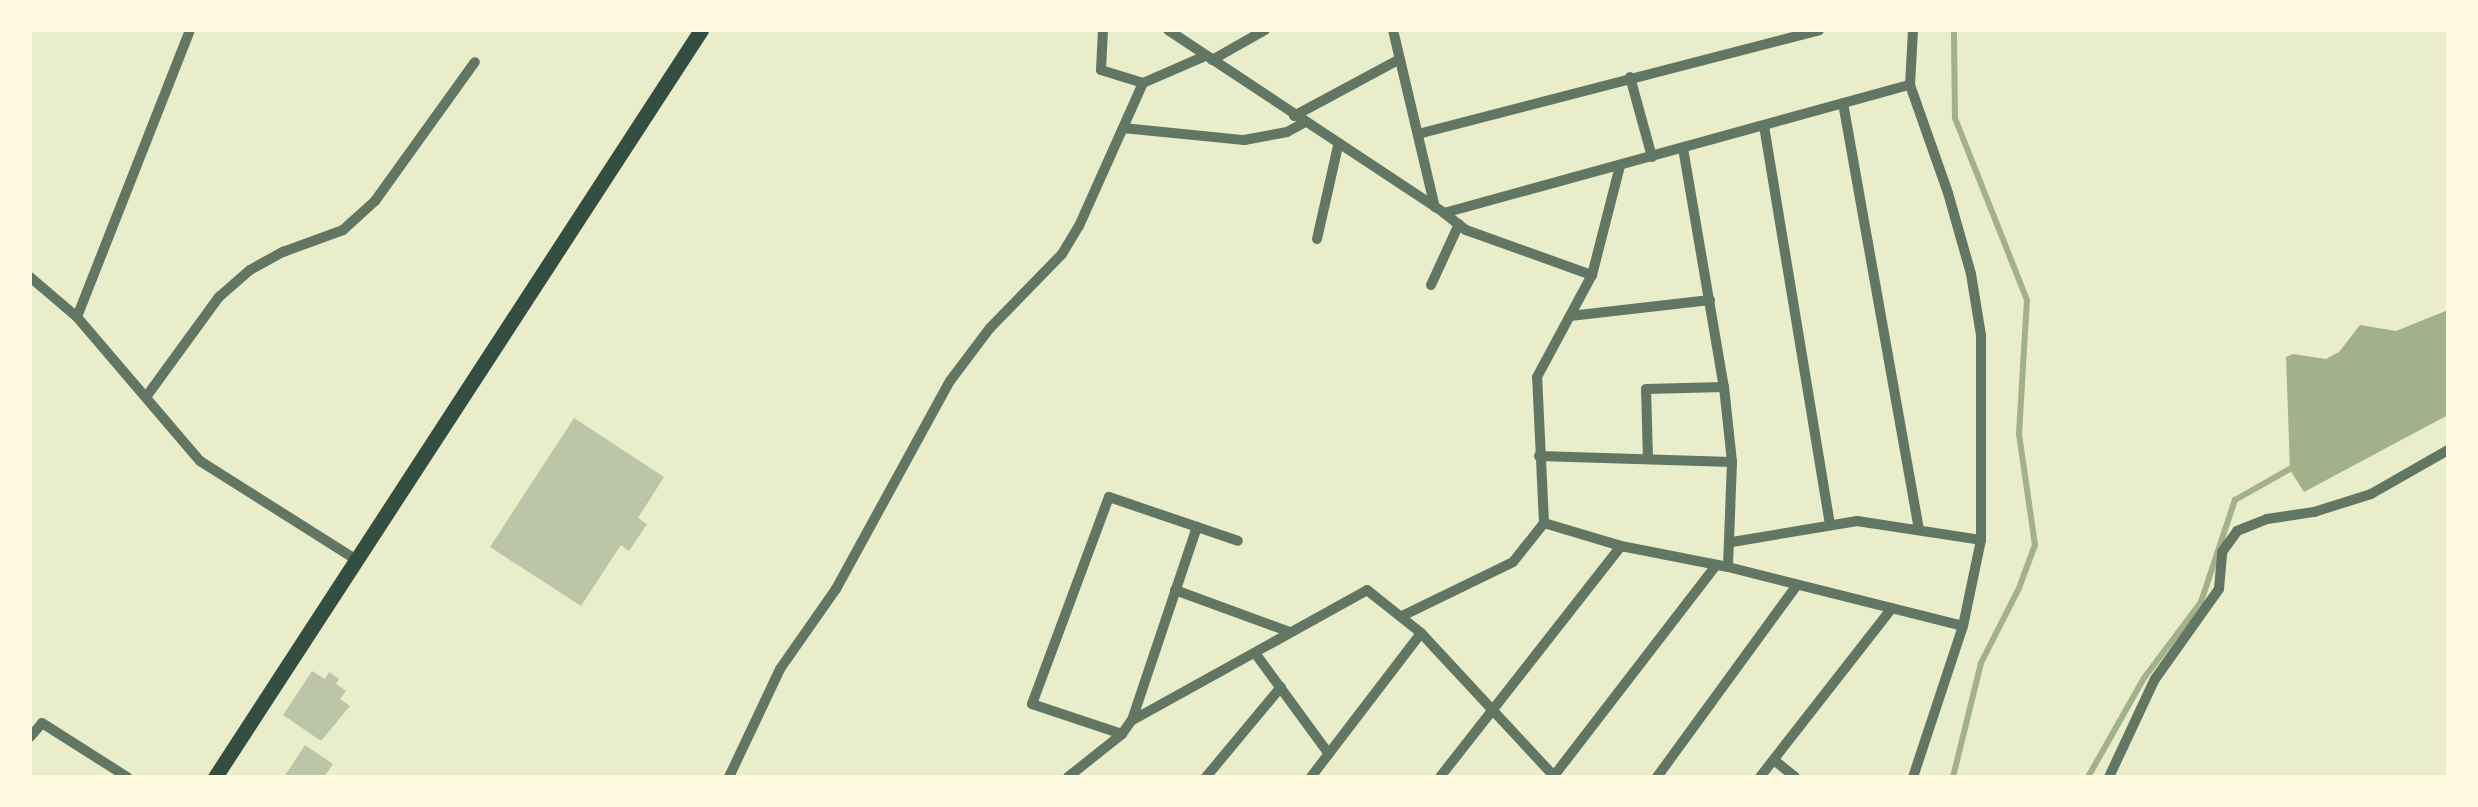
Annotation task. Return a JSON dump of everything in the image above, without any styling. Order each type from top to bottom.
[{"type":"highway","points":[[215,777],[701,30]]},
{"type":"street","points":[[77,317],[190,30]]},
{"type":"street","points":[[1104,30],[1101,70],[1143,82],[1209,58],[1265,30]]},
{"type":"street","points":[[1168,30],[1459,224],[1592,275]]},
{"type":"street","points":[[1393,30],[1440,210]]},
{"type":"street","points":[[1418,134],[1790,34],[1818,30]]},
{"type":"street","points":[[1913,30],[1910,85],[1948,193],[1971,274],[1981,335],[1981,540],[1964,626],[1913,777]]},
{"type":"street","points":[[1123,128],[1244,140],[1288,132],[1299,120],[1400,60]]},
{"type":"street","points":[[146,397],[218,297],[250,270],[283,252],[343,230],[375,200],[475,62]]},
{"type":"street","points":[[1630,77],[1652,156]]},
{"type":"street","points":[[729,777],[780,669],[836,589],[914,440],[990,328],[1062,254],[1143,82]]},
{"type":"street","points":[[1440,210],[1620,166],[1910,85]]},
{"type":"street","points":[[1843,103],[1919,528]]},
{"type":"street","points":[[1764,126],[1830,525]]},
{"type":"street","points":[[1316,239],[1338,146]]},
{"type":"street","points":[[1132,721],[1367,590],[1420,633],[1554,777],[1722,566],[1732,542],[1732,462],[1724,387],[1682,148]]},
{"type":"street","points":[[1402,616],[1513,562],[1544,523],[1537,377],[1592,275],[1620,166]]},
{"type":"street","points":[[1431,285],[1459,224]]},
{"type":"street","points":[[30,277],[77,317],[200,461],[355,559]]},
{"type":"street","points":[[1570,316],[1710,300]]},
{"type":"street","points":[[1648,459],[1646,389],[1724,387]]},
{"type":"street","points":[[2110,777],[2155,680],[2219,589],[2222,552],[2237,531],[2267,519],[2314,512],[2371,494],[2448,450]]},
{"type":"street","points":[[1540,456],[1732,462]]},
{"type":"street","points":[[1122,734],[1032,704],[1108,497],[1238,542]]},
{"type":"street","points":[[1732,542],[1857,521],[1981,540]]},
{"type":"street","points":[[1544,523],[1622,546],[1722,566],[1964,626]]},
{"type":"street","points":[[1068,777],[1122,734],[1132,721],[1197,527]]},
{"type":"street","points":[[1440,777],[1622,546]]},
{"type":"street","points":[[1657,777],[1798,586]]},
{"type":"street","points":[[1175,590],[1290,632]]},
{"type":"street","points":[[1760,777],[1892,608]]},
{"type":"street","points":[[1312,777],[1420,633]]},
{"type":"street","points":[[1255,653],[1329,754]]},
{"type":"street","points":[[1206,777],[1281,687]]},
{"type":"street","points":[[30,737],[42,722],[127,777]]},
{"type":"street","points":[[1774,760],[1795,777]]},
{"type":"street","points":[[1082,764],[1092,777]]},
{"type":"shaded area","points":[[2448,310],[2448,415],[2304,492],[2290,470],[2286,357],[2293,354],[2326,359],[2339,352],[2360,325],[2396,331]]},
{"type":"building","points":[[574,418],[664,477],[638,518],[647,524],[629,551],[621,545],[581,606],[490,547]]},
{"type":"building","points":[[312,671],[325,679],[329,672],[339,679],[336,684],[346,691],[340,699],[350,706],[321,741],[283,715]]},
{"type":"building","points":[[305,745],[333,764],[324,777],[284,777]]},
{"type":"waterway","points":[[1953,777],[1981,663],[2019,588],[2035,545],[2019,434],[2027,300],[1955,118],[1954,30]]},
{"type":"waterway","points":[[2088,777],[2144,678],[2201,602],[2235,500],[2295,466]]}]
